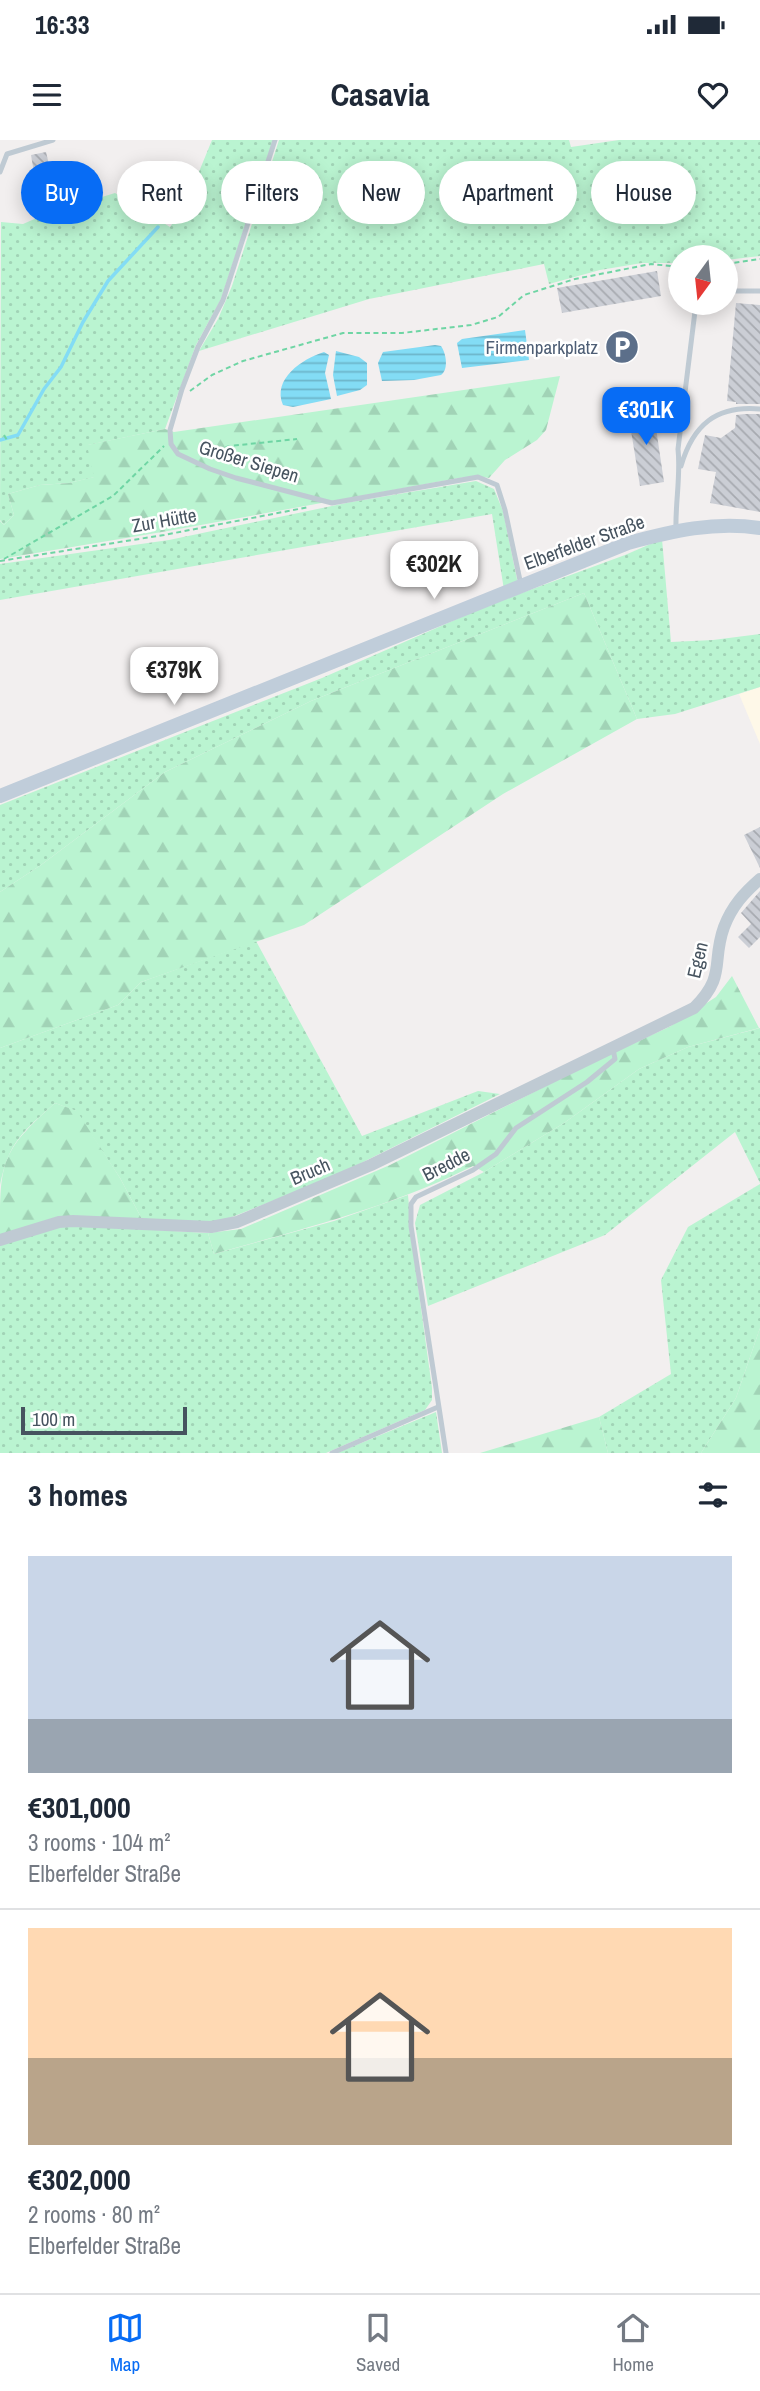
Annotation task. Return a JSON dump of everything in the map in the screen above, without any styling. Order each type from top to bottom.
[{"type":"main road","name":"Elberfelder Straße","points":[[0,796],[628,543],[676,531],[712,526],[760,528]]},
{"type":"street","name":"Egen","points":[[612,1048],[686,1013],[709,993],[717,975],[723,929],[738,898],[760,879]]},
{"type":"street","name":"Bruch","points":[[0,1240],[59,1222],[211,1227],[237,1222],[371,1166],[612,1048]]},
{"type":"lane","points":[[0,172],[7,154],[53,140]]},
{"type":"lane","points":[[170,440],[170,430],[179,399],[198,347],[223,300],[275,140]]},
{"type":"lane","points":[[738,291],[760,291]]},
{"type":"lane","points":[[680,468],[678,449],[695,315]]},
{"type":"lane","points":[[676,531],[675,511],[680,468],[686,450],[703,424],[730,410],[760,409]]},
{"type":"lane","name":"Großer Siepen","points":[[170,440],[178,454],[189,460],[236,478],[332,503],[478,477],[497,485],[521,585]]},
{"type":"lane","name":"Bredde","points":[[446,1453],[411,1226],[411,1204],[416,1197],[473,1170],[496,1154],[516,1128],[587,1082],[614,1059],[612,1048]]},
{"type":"lane","points":[[332,1453],[438,1407]]},
{"type":"path","points":[[738,262],[760,259]]},
{"type":"path","points":[[179,399],[212,375],[243,361],[343,333],[402,334],[471,326],[498,317],[524,295],[575,279],[651,264],[668,266]]},
{"type":"path","points":[[4,435],[8,442]]},
{"type":"path","points":[[189,460],[208,451],[230,446],[296,439]]},
{"type":"path","points":[[2,560],[113,496],[170,440]]},
{"type":"path","name":"Zur Hütte","points":[[2,560],[164,535],[332,503]]},
{"type":"shaded area","points":[[760,687],[760,744],[739,694]]},
{"type":"green space","points":[[212,140],[273,140],[266,161],[221,161],[221,224],[246,224],[221,299],[196,345],[165,429],[88,445],[95,477],[69,483],[40,485],[8,494],[14,515],[4,525],[0,520],[1,222],[103,224],[103,197],[115,193],[117,224],[165,224],[170,227],[172,224],[207,224],[207,161],[203,161]]},
{"type":"green space","points":[[279,140],[569,140],[571,147],[619,140],[760,140],[760,256],[738,259],[738,245],[668,245],[668,263],[642,263],[600,270],[549,284],[544,264],[369,299],[199,351],[218,319],[232,286],[252,224],[323,224],[323,161],[272,161]]},
{"type":"green space","points":[[560,376],[546,430],[537,440],[505,460],[489,478],[459,478],[0,559],[0,521],[4,525],[14,515],[8,494],[40,485],[69,483],[94,477],[87,445],[165,429],[174,432]]},
{"type":"green space","points":[[476,481],[494,489],[503,511],[518,584],[504,590],[492,514],[0,600],[0,564],[169,540],[351,502]]},
{"type":"green space","points":[[662,539],[671,642],[760,634],[760,687],[675,714],[637,719],[584,593],[311,701],[165,772],[41,865],[0,892],[0,805],[322,678],[489,605]]},
{"type":"green space","points":[[584,593],[637,719],[503,794],[304,925],[141,982],[118,1005],[0,1048],[0,892],[41,865],[165,772],[311,701]]},
{"type":"green space","points":[[256,941],[362,1136],[478,1091],[500,1094],[335,1176],[217,1223],[143,1221],[120,1178],[76,1111],[55,1103],[19,1138],[8,1158],[0,1185],[0,1048],[118,1005],[141,982]]},
{"type":"green space","points":[[732,976],[759,1028],[688,1047],[639,1069],[564,1123],[484,1172],[473,1166],[442,1181],[378,1205],[214,1254],[208,1233],[241,1229],[390,1165],[593,1062],[669,1027],[716,997]]},
{"type":"green space","points":[[760,1028],[760,1183],[735,1132],[605,1235],[428,1306],[415,1223],[420,1205],[484,1172],[564,1123],[639,1069],[688,1047]]},
{"type":"green space","points":[[55,1103],[77,1111],[120,1178],[143,1221],[67,1217],[0,1235],[1,1190],[7,1160],[23,1134]]},
{"type":"green space","points":[[760,1184],[760,1328],[736,1398],[701,1453],[608,1453],[599,1417],[671,1374],[661,1280],[688,1227]]},
{"type":"green space","points":[[408,1195],[432,1388],[432,1400],[425,1410],[326,1453],[0,1453],[0,1245],[68,1225],[208,1233],[214,1254],[334,1221]]},
{"type":"green space","points":[[760,1328],[760,1453],[701,1453],[736,1398]]},
{"type":"green space","points":[[436,1412],[442,1453],[337,1453]]},
{"type":"green space","points":[[599,1417],[608,1453],[480,1453]]},
{"type":"water","points":[[525,330],[529,360],[462,368],[457,343],[462,339]]},
{"type":"water","points":[[441,346],[445,357],[446,365],[441,375],[414,380],[382,381],[378,363],[383,352]]},
{"type":"water","points":[[336,351],[359,357],[367,363],[367,385],[360,390],[337,396],[333,375]]},
{"type":"water","points":[[324,352],[329,355],[325,373],[331,399],[293,407],[283,405],[282,387],[291,371]]},
{"type":"building","points":[[46,152],[48,161],[32,161],[31,155]]},
{"type":"building","points":[[657,271],[661,296],[562,313],[557,288]]},
{"type":"building","points":[[738,303],[760,305],[760,404],[736,404],[727,401]]},
{"type":"building","points":[[653,408],[664,482],[640,486],[628,412]]},
{"type":"building","points":[[760,414],[760,512],[710,503],[716,472],[698,469],[705,435],[721,438],[735,428],[736,415]]},
{"type":"building","points":[[760,827],[760,868],[744,835]]},
{"type":"building","points":[[760,891],[760,937],[749,948],[738,937],[751,924],[741,913]]},
{"type":"waterway","points":[[0,440],[18,435],[44,389],[61,367],[83,322],[108,281],[158,227]]},
{"type":"place","name":"Firmenparkplatz","points":[[622,347]]}]
